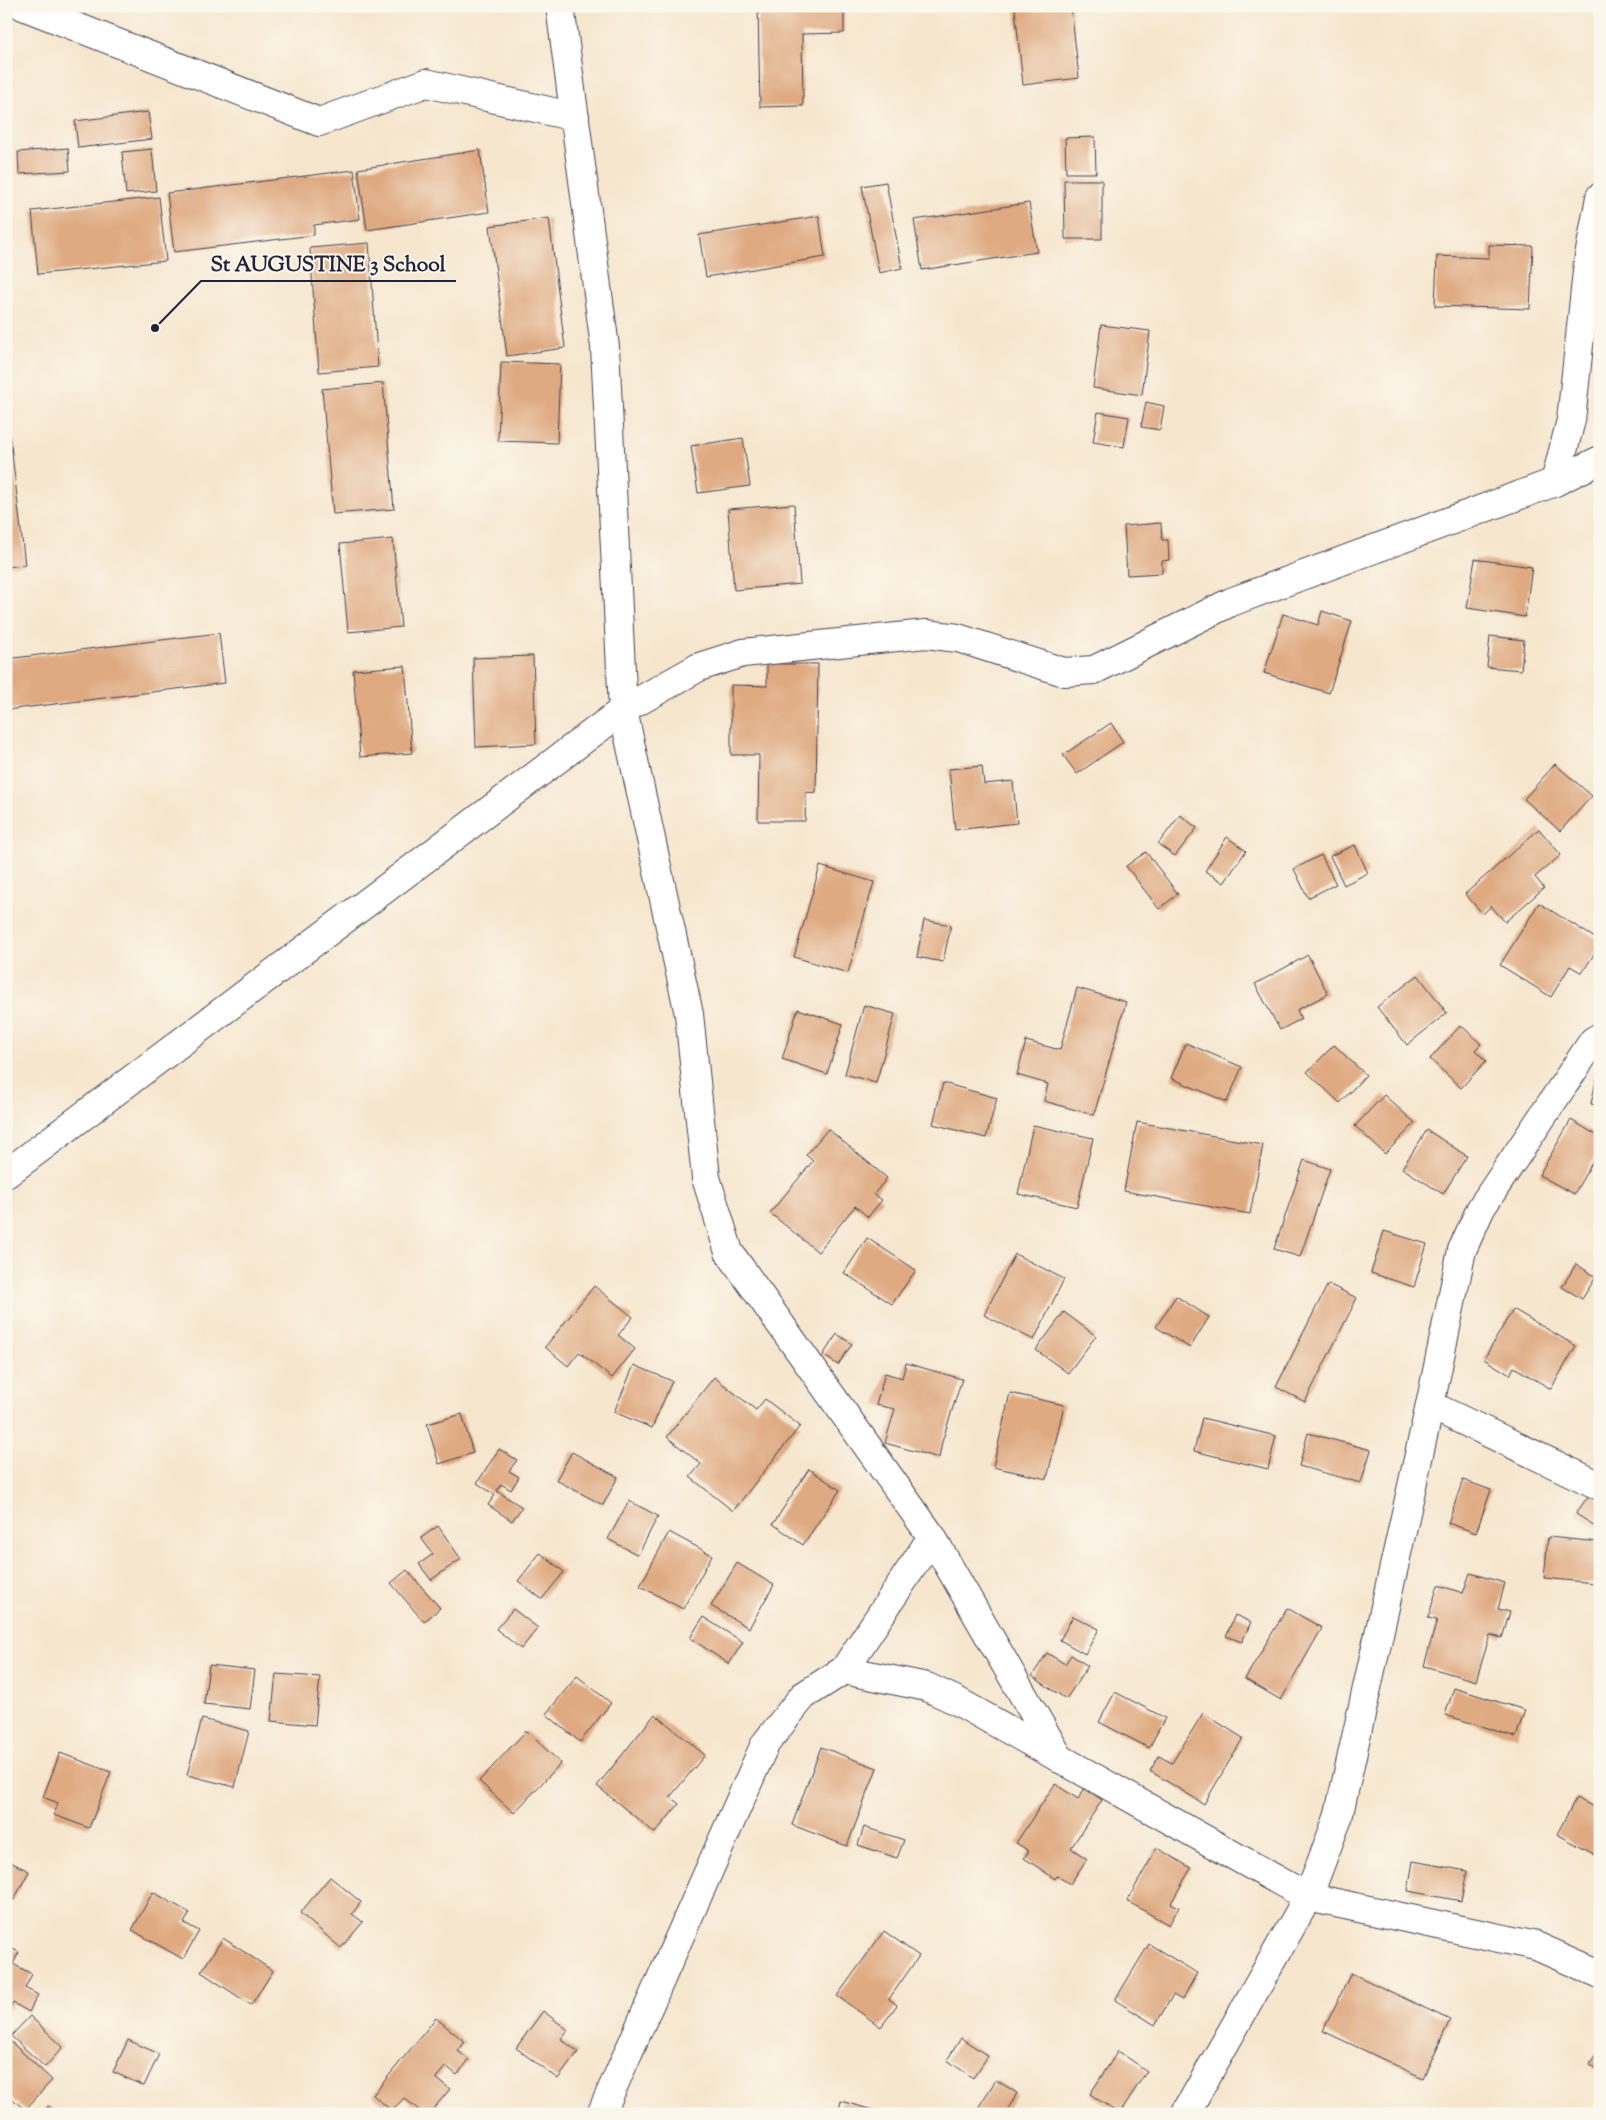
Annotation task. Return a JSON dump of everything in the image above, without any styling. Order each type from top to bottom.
[{"type":"street","points":[[23,6],[319,122],[426,83],[575,117]]},
{"type":"street","points":[[560,6],[604,347],[623,710],[689,1014],[706,1178],[729,1252],[932,1537],[1060,1759]]},
{"type":"street","points":[[1555,482],[1571,420],[1588,262],[1600,197]]},
{"type":"street","points":[[6,1174],[623,710],[699,667],[743,653],[926,634],[958,638],[1064,672],[1094,670],[1231,602],[1555,482],[1600,460]]},
{"type":"street","points":[[1185,2114],[1308,1897],[1338,1818],[1430,1405],[1462,1250],[1481,1208],[1592,1041],[1600,1037]]},
{"type":"street","points":[[1430,1405],[1600,1486]]},
{"type":"street","points":[[601,2114],[766,1744],[804,1696],[844,1670],[932,1537]]},
{"type":"street","points":[[844,1670],[927,1687],[957,1701],[1308,1897],[1536,1946],[1600,1974]]},
{"type":"building","points":[[758,6],[844,6],[844,33],[802,34],[803,106],[760,107]]},
{"type":"building","points":[[1071,6],[1079,78],[1023,85],[1015,8]]},
{"type":"building","points":[[148,112],[152,139],[78,148],[75,121]]},
{"type":"building","points":[[1095,137],[1096,173],[1066,173],[1065,138]]},
{"type":"building","points":[[68,148],[70,171],[19,174],[18,152]]},
{"type":"building","points":[[152,149],[156,191],[126,194],[122,152]]},
{"type":"building","points":[[480,150],[489,212],[367,230],[358,169]]},
{"type":"building","points":[[354,170],[360,219],[314,225],[314,235],[174,252],[167,193]]},
{"type":"building","points":[[1064,180],[1102,180],[1102,239],[1065,239]]},
{"type":"building","points":[[886,182],[902,268],[879,273],[862,186]]},
{"type":"building","points":[[159,197],[166,261],[38,274],[32,211]]},
{"type":"building","points":[[1029,203],[1037,252],[922,270],[914,220]]},
{"type":"building","points":[[819,216],[825,257],[706,277],[699,235]]},
{"type":"building","points":[[549,218],[565,348],[507,356],[490,226]]},
{"type":"building","points":[[369,243],[378,367],[319,372],[310,248]]},
{"type":"building","points":[[1489,245],[1533,246],[1530,309],[1435,306],[1437,256],[1489,258]]},
{"type":"building","points":[[1101,325],[1150,331],[1142,395],[1093,388]]},
{"type":"building","points":[[501,362],[560,364],[557,443],[498,441]]},
{"type":"building","points":[[383,383],[394,509],[333,514],[322,389]]},
{"type":"building","points":[[1146,402],[1164,406],[1160,430],[1141,427]]},
{"type":"building","points":[[1098,412],[1129,417],[1124,447],[1093,442]]},
{"type":"building","points":[[6,428],[9,428],[25,565],[6,567]]},
{"type":"building","points":[[743,438],[750,486],[698,493],[691,446]]},
{"type":"building","points":[[794,504],[800,584],[734,590],[728,509]]},
{"type":"building","points":[[1161,523],[1162,540],[1168,540],[1169,560],[1162,561],[1162,573],[1127,575],[1124,526]]},
{"type":"building","points":[[393,539],[401,627],[348,632],[340,544]]},
{"type":"building","points":[[1475,559],[1532,567],[1525,617],[1467,608]]},
{"type":"building","points":[[1322,611],[1352,621],[1329,693],[1264,673],[1283,614],[1318,625]]},
{"type":"building","points":[[219,633],[225,683],[6,710],[6,659]]},
{"type":"building","points":[[1490,636],[1524,640],[1521,670],[1487,667]]},
{"type":"building","points":[[533,656],[536,744],[476,747],[473,658]]},
{"type":"building","points":[[767,664],[818,664],[816,793],[806,792],[805,821],[758,821],[759,755],[731,755],[731,685],[767,686]]},
{"type":"building","points":[[405,666],[412,753],[360,757],[353,670]]},
{"type":"building","points":[[1111,723],[1123,742],[1077,774],[1063,755]]},
{"type":"building","points":[[1555,764],[1592,796],[1560,831],[1524,799]]},
{"type":"building","points":[[982,766],[984,784],[1013,781],[1017,823],[955,830],[949,769]]},
{"type":"building","points":[[1180,815],[1197,828],[1175,856],[1158,844]]},
{"type":"building","points":[[1539,829],[1561,855],[1535,877],[1544,888],[1505,922],[1491,906],[1483,914],[1465,894]]},
{"type":"building","points":[[1227,837],[1246,851],[1224,883],[1205,871]]},
{"type":"building","points":[[1355,845],[1368,873],[1344,885],[1330,856]]},
{"type":"building","points":[[1146,852],[1178,894],[1159,909],[1126,866]]},
{"type":"building","points":[[1321,855],[1336,884],[1308,898],[1294,869]]},
{"type":"building","points":[[820,866],[874,882],[848,973],[794,957]]},
{"type":"building","points":[[1539,903],[1600,941],[1600,945],[1582,973],[1570,966],[1551,997],[1500,965]]},
{"type":"building","points":[[924,920],[951,925],[943,962],[917,957]]},
{"type":"building","points":[[1308,955],[1328,994],[1297,1010],[1301,1019],[1280,1030],[1255,984]]},
{"type":"building","points":[[1418,975],[1447,1013],[1407,1045],[1377,1007]]},
{"type":"building","points":[[1077,988],[1126,1002],[1094,1115],[1044,1101],[1048,1084],[1017,1075],[1026,1041],[1060,1050]]},
{"type":"building","points":[[864,1005],[895,1014],[876,1083],[845,1074]]},
{"type":"building","points":[[798,1009],[843,1024],[827,1074],[782,1059]]},
{"type":"building","points":[[1461,1025],[1481,1044],[1475,1050],[1486,1061],[1461,1088],[1430,1059]]},
{"type":"building","points":[[1186,1043],[1242,1067],[1227,1102],[1171,1078]]},
{"type":"building","points":[[1334,1045],[1366,1075],[1340,1103],[1307,1072]]},
{"type":"building","points":[[1600,1067],[1600,1106],[1591,1104]]},
{"type":"building","points":[[943,1083],[997,1098],[986,1138],[933,1124]]},
{"type":"building","points":[[1384,1095],[1415,1123],[1385,1154],[1355,1126]]},
{"type":"building","points":[[1571,1120],[1600,1137],[1600,1149],[1574,1194],[1539,1175]]},
{"type":"building","points":[[1137,1122],[1263,1145],[1250,1214],[1124,1191]]},
{"type":"building","points":[[1033,1125],[1093,1138],[1077,1207],[1018,1194]]},
{"type":"building","points":[[828,1129],[887,1178],[874,1194],[882,1200],[868,1217],[855,1206],[818,1252],[770,1213],[813,1161],[806,1155]]},
{"type":"building","points":[[1427,1130],[1467,1156],[1443,1194],[1402,1168]]},
{"type":"building","points":[[1304,1160],[1330,1169],[1300,1257],[1274,1249]]},
{"type":"building","points":[[1384,1231],[1427,1244],[1414,1287],[1371,1273]]},
{"type":"building","points":[[867,1238],[916,1270],[892,1304],[844,1273]]},
{"type":"building","points":[[1015,1254],[1064,1279],[1034,1340],[984,1315]]},
{"type":"building","points":[[1576,1264],[1596,1277],[1582,1299],[1562,1287]]},
{"type":"building","points":[[1328,1284],[1357,1298],[1305,1402],[1276,1387]]},
{"type":"building","points":[[594,1286],[633,1317],[618,1335],[635,1349],[612,1378],[579,1352],[568,1366],[545,1347]]},
{"type":"building","points":[[1176,1296],[1209,1317],[1190,1348],[1156,1327]]},
{"type":"building","points":[[1513,1309],[1576,1346],[1551,1389],[1514,1367],[1510,1375],[1484,1359]]},
{"type":"building","points":[[1064,1312],[1096,1336],[1068,1373],[1036,1350]]},
{"type":"building","points":[[837,1334],[852,1344],[838,1365],[823,1355]]},
{"type":"building","points":[[906,1363],[962,1379],[942,1442],[939,1458],[885,1443],[895,1409],[876,1405],[885,1373],[902,1378]]},
{"type":"building","points":[[634,1365],[672,1381],[652,1428],[614,1412]]},
{"type":"building","points":[[714,1377],[756,1410],[765,1399],[800,1426],[733,1511],[690,1477],[701,1464],[667,1437]]},
{"type":"building","points":[[1010,1393],[1064,1405],[1047,1479],[993,1467]]},
{"type":"building","points":[[462,1414],[473,1453],[439,1464],[427,1424]]},
{"type":"building","points":[[1202,1418],[1276,1436],[1268,1469],[1194,1451]]},
{"type":"building","points":[[1308,1433],[1371,1450],[1361,1483],[1299,1466]]},
{"type":"building","points":[[499,1449],[517,1460],[509,1471],[519,1477],[511,1490],[501,1484],[497,1491],[522,1507],[512,1521],[488,1505],[495,1495],[477,1483]]},
{"type":"building","points":[[572,1452],[618,1477],[603,1505],[556,1480]]},
{"type":"building","points":[[809,1469],[840,1490],[803,1545],[773,1524]]},
{"type":"building","points":[[1463,1480],[1491,1490],[1476,1533],[1448,1523]]},
{"type":"building","points":[[1590,1493],[1600,1499],[1600,1529],[1576,1514]]},
{"type":"building","points":[[629,1501],[658,1516],[638,1555],[608,1539]]},
{"type":"building","points":[[438,1526],[461,1559],[431,1580],[419,1564],[433,1554],[421,1538]]},
{"type":"building","points":[[669,1532],[712,1555],[683,1609],[640,1586]]},
{"type":"building","points":[[1548,1537],[1599,1542],[1594,1583],[1544,1578]]},
{"type":"building","points":[[540,1553],[564,1572],[542,1599],[518,1581]]},
{"type":"building","points":[[737,1563],[774,1585],[749,1628],[711,1606]]},
{"type":"building","points":[[407,1570],[440,1608],[424,1622],[391,1583]]},
{"type":"building","points":[[1470,1573],[1505,1583],[1498,1609],[1510,1612],[1502,1638],[1490,1635],[1476,1681],[1424,1666],[1437,1620],[1428,1618],[1438,1585],[1463,1593]]},
{"type":"building","points":[[1287,1608],[1322,1628],[1281,1700],[1245,1679]]},
{"type":"building","points":[[513,1609],[538,1628],[521,1649],[496,1629]]},
{"type":"building","points":[[1235,1615],[1251,1622],[1242,1642],[1226,1636]]},
{"type":"building","points":[[1073,1616],[1099,1629],[1085,1654],[1060,1640]]},
{"type":"building","points":[[703,1617],[743,1642],[729,1664],[690,1638]]},
{"type":"building","points":[[1047,1653],[1065,1664],[1071,1655],[1088,1666],[1066,1699],[1032,1676]]},
{"type":"building","points":[[209,1665],[255,1670],[250,1709],[204,1704]]},
{"type":"building","points":[[276,1674],[320,1677],[315,1725],[271,1721]]},
{"type":"building","points":[[577,1676],[611,1703],[580,1742],[546,1714]]},
{"type":"building","points":[[1454,1688],[1525,1710],[1516,1737],[1445,1715]]},
{"type":"building","points":[[1115,1692],[1165,1718],[1149,1748],[1099,1722]]},
{"type":"building","points":[[1203,1713],[1243,1738],[1204,1804],[1150,1771],[1159,1756],[1172,1763]]},
{"type":"building","points":[[655,1714],[705,1755],[670,1797],[679,1804],[655,1833],[597,1786]]},
{"type":"building","points":[[202,1719],[249,1731],[235,1787],[187,1775]]},
{"type":"building","points":[[526,1731],[561,1763],[514,1813],[479,1781]]},
{"type":"building","points":[[821,1747],[877,1768],[847,1846],[792,1825]]},
{"type":"building","points":[[60,1753],[111,1772],[89,1828],[54,1815],[58,1803],[43,1797]]},
{"type":"building","points":[[1055,1784],[1078,1799],[1085,1788],[1102,1800],[1071,1848],[1087,1859],[1070,1884],[1057,1876],[1055,1879],[1024,1858],[1029,1851],[1016,1843]]},
{"type":"building","points":[[1576,1798],[1600,1810],[1599,1857],[1557,1834]]},
{"type":"building","points":[[864,1827],[904,1840],[897,1858],[858,1845]]},
{"type":"building","points":[[1157,1848],[1191,1868],[1171,1903],[1179,1907],[1169,1925],[1127,1901]]},
{"type":"building","points":[[6,1860],[29,1871],[14,1900],[6,1896]]},
{"type":"building","points":[[1413,1861],[1467,1871],[1461,1901],[1408,1891]]},
{"type":"building","points":[[330,1877],[361,1902],[352,1914],[363,1922],[341,1948],[300,1913]]},
{"type":"building","points":[[153,1892],[190,1913],[184,1923],[199,1931],[183,1959],[132,1930]]},
{"type":"building","points":[[884,1931],[919,1956],[889,1999],[897,2005],[881,2027],[837,1996]]},
{"type":"building","points":[[223,1938],[273,1971],[251,2005],[201,1972]]},
{"type":"building","points":[[1149,1944],[1197,1973],[1182,2000],[1173,1995],[1155,2025],[1115,2000]]},
{"type":"building","points":[[6,1946],[19,1952],[13,1964],[32,1974],[25,1988],[38,1995],[29,2012],[13,2003],[6,2016]]},
{"type":"building","points":[[1351,1973],[1450,2020],[1423,2078],[1323,2031]]},
{"type":"building","points":[[543,2011],[568,2030],[561,2039],[578,2052],[558,2079],[516,2048]]},
{"type":"building","points":[[30,2016],[63,2047],[45,2067],[11,2036]]},
{"type":"building","points":[[436,2018],[465,2042],[458,2051],[469,2060],[457,2075],[446,2066],[436,2078],[450,2089],[429,2114],[424,2114],[404,2098],[392,2111],[373,2095]]},
{"type":"building","points":[[961,2038],[988,2056],[973,2078],[947,2060]]},
{"type":"building","points":[[9,2040],[52,2080],[25,2110],[6,2093],[6,2043]]},
{"type":"building","points":[[128,2040],[159,2054],[144,2086],[113,2072]]},
{"type":"building","points":[[1600,2049],[1600,2072],[1589,2064]]},
{"type":"building","points":[[1118,2051],[1147,2071],[1119,2114],[1090,2094]]},
{"type":"building","points":[[996,2080],[1017,2093],[1008,2109],[1012,2112],[974,2114]]},
{"type":"building","points":[[841,2101],[880,2112],[880,2114],[838,2114]]},
{"type":"building","points":[[48,2106],[59,2114],[42,2114]]},
{"type":"place","name":"St AUGUSTINE 3 School","points":[[155,328]]}]
